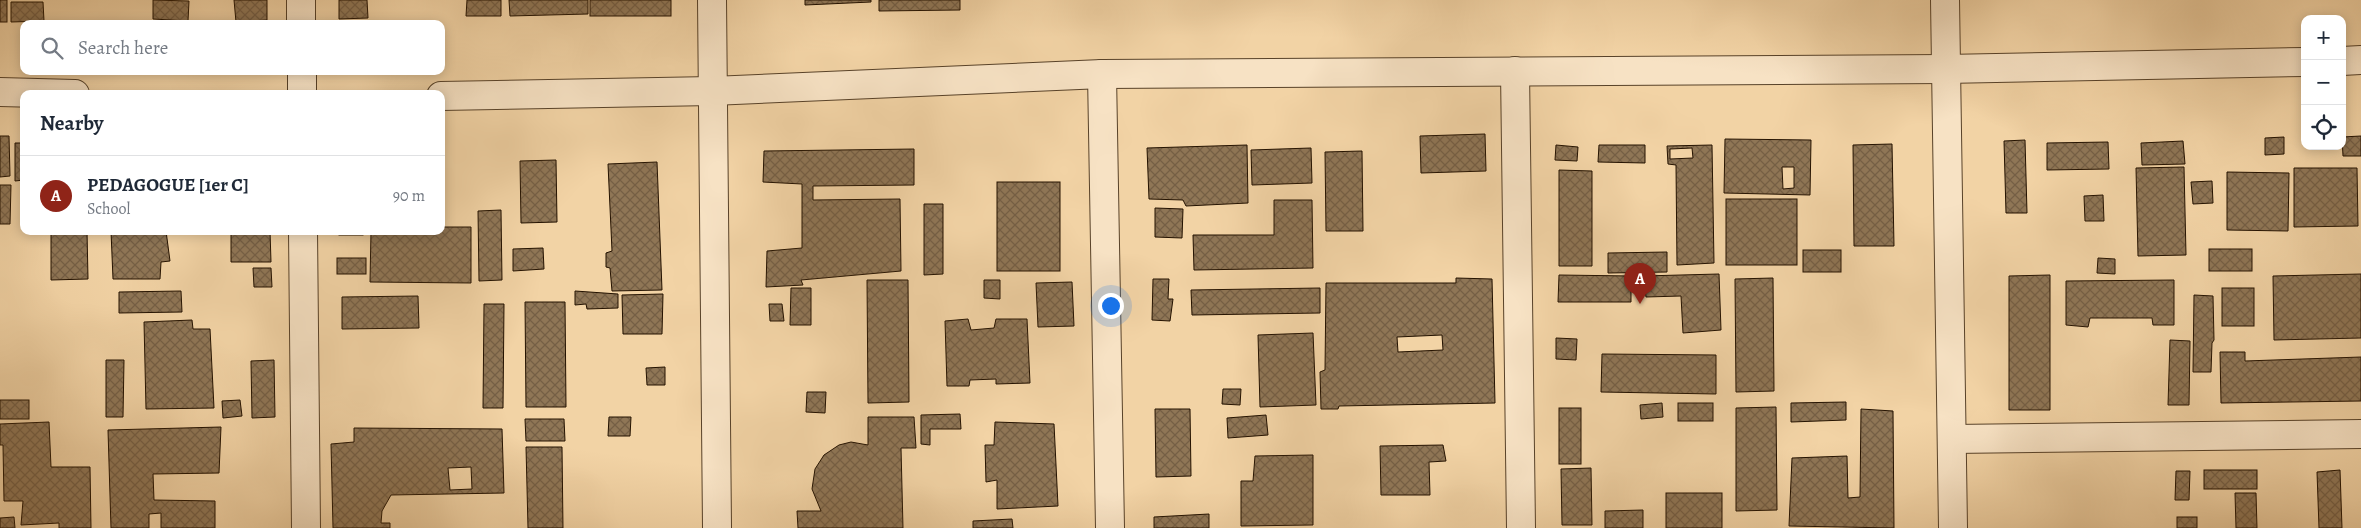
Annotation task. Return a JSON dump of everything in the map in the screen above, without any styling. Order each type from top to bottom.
[{"type":"street","points":[[301,0],[301,20]]},
{"type":"street","points":[[712,0],[717,528]]},
{"type":"street","points":[[1945,0],[1953,528]]},
{"type":"street","points":[[2346,61],[2361,60]]},
{"type":"street","points":[[445,96],[712,90],[1102,74],[1945,69],[2301,62]]},
{"type":"street","points":[[1515,71],[1522,528]]},
{"type":"street","points":[[1102,74],[1110,528]]},
{"type":"street","points":[[302,75],[302,90]]},
{"type":"street","points":[[0,92],[20,93]]},
{"type":"street","points":[[303,235],[306,528]]},
{"type":"street","points":[[1952,439],[2361,434]]},
{"type":"building","points":[[0,0],[7,0],[7,22],[0,22]]},
{"type":"building","points":[[153,0],[189,1],[188,20],[153,19]]},
{"type":"building","points":[[234,0],[267,0],[267,20],[236,20]]},
{"type":"building","points":[[339,0],[367,0],[368,18],[339,19]]},
{"type":"building","points":[[467,0],[501,0],[501,16],[466,16]]},
{"type":"building","points":[[509,0],[588,0],[588,14],[510,16]]},
{"type":"building","points":[[590,0],[671,0],[671,16],[590,16]]},
{"type":"building","points":[[805,0],[871,0],[871,2],[805,5]]},
{"type":"building","points":[[879,0],[960,0],[960,10],[879,11]]},
{"type":"building","points":[[11,2],[43,2],[44,20],[11,22]]},
{"type":"building","points":[[1485,134],[1486,171],[1421,173],[1420,136]]},
{"type":"building","points":[[0,136],[9,136],[10,176],[0,177]]},
{"type":"building","points":[[2361,136],[2361,156],[2343,156],[2343,150],[2346,150],[2346,137]]},
{"type":"building","points":[[2284,137],[2284,154],[2265,155],[2265,138]]},
{"type":"building","points":[[1725,139],[1811,140],[1810,195],[1724,193]],"holes":[[[1782,167],[1794,167],[1794,188],[1783,189]]]},
{"type":"building","points":[[2025,140],[2027,213],[2006,213],[2004,141]]},
{"type":"building","points":[[2183,141],[2185,164],[2142,165],[2141,143]]},
{"type":"building","points":[[2108,142],[2109,169],[2047,170],[2047,143]]},
{"type":"building","points":[[15,143],[20,143],[20,180],[15,181]]},
{"type":"building","points":[[1892,144],[1894,246],[1854,246],[1853,145]]},
{"type":"building","points":[[1247,145],[1248,203],[1186,206],[1183,200],[1149,199],[1147,148]]},
{"type":"building","points":[[1556,145],[1578,147],[1577,161],[1555,160]]},
{"type":"building","points":[[1599,145],[1645,145],[1645,163],[1598,162]]},
{"type":"building","points":[[1712,145],[1714,263],[1677,265],[1676,165],[1668,164],[1667,146]],"holes":[[[1692,148],[1693,158],[1670,159],[1670,149]]]},
{"type":"building","points":[[1311,148],[1312,183],[1252,185],[1251,150]]},
{"type":"building","points":[[914,149],[914,185],[813,186],[813,200],[900,199],[901,271],[801,280],[803,285],[766,287],[767,251],[802,248],[802,184],[763,182],[764,151]]},
{"type":"building","points":[[1362,151],[1363,231],[1326,231],[1325,152]]},
{"type":"building","points":[[556,160],[557,222],[521,223],[520,161]]},
{"type":"building","points":[[657,162],[662,290],[612,291],[610,268],[606,267],[606,253],[612,251],[608,164]]},
{"type":"building","points":[[2184,167],[2186,255],[2138,256],[2136,168]]},
{"type":"building","points":[[2294,168],[2357,168],[2358,226],[2294,227]]},
{"type":"building","points":[[1559,170],[1592,171],[1592,266],[1559,266]]},
{"type":"building","points":[[2227,172],[2289,173],[2288,231],[2227,230]]},
{"type":"building","points":[[2212,181],[2213,203],[2193,204],[2191,182]]},
{"type":"building","points":[[997,182],[1060,182],[1060,271],[997,271]]},
{"type":"building","points":[[0,185],[11,185],[10,224],[0,224]]},
{"type":"building","points":[[2103,195],[2104,221],[2085,221],[2084,196]]},
{"type":"building","points":[[1726,199],[1797,199],[1797,265],[1726,265]]},
{"type":"building","points":[[1274,200],[1312,200],[1313,268],[1194,270],[1193,235],[1274,235]]},
{"type":"building","points":[[924,204],[943,204],[943,274],[924,275]]},
{"type":"building","points":[[1155,208],[1183,209],[1182,238],[1155,237]]},
{"type":"building","points":[[501,210],[502,280],[479,281],[478,211]]},
{"type":"building","points":[[445,227],[471,227],[471,283],[370,282],[371,235],[445,235]]},
{"type":"building","points":[[51,235],[87,235],[88,279],[51,280]]},
{"type":"building","points":[[111,235],[167,235],[170,261],[161,262],[160,279],[113,279]]},
{"type":"building","points":[[231,235],[270,235],[271,262],[231,262]]},
{"type":"building","points":[[543,248],[544,269],[513,271],[513,249]]},
{"type":"building","points":[[2209,249],[2252,249],[2252,271],[2209,271]]},
{"type":"building","points":[[1803,250],[1841,250],[1841,272],[1803,272]]},
{"type":"building","points":[[1667,252],[1667,272],[1608,273],[1608,253]]},
{"type":"building","points":[[337,258],[366,258],[366,274],[337,274]]},
{"type":"building","points":[[2098,258],[2115,259],[2115,274],[2097,273]]},
{"type":"building","points":[[253,268],[271,268],[272,287],[254,287]]},
{"type":"building","points":[[1719,274],[1721,330],[1683,333],[1681,296],[1646,297],[1643,276]]},
{"type":"building","points":[[2361,274],[2361,338],[2274,340],[2273,276]]},
{"type":"building","points":[[1559,275],[1631,276],[1631,302],[1558,302]]},
{"type":"building","points":[[2050,275],[2050,410],[2009,410],[2009,276]]},
{"type":"building","points":[[1456,278],[1492,279],[1495,403],[1339,406],[1338,409],[1321,409],[1320,372],[1325,370],[1326,283],[1456,283]],"holes":[[[1442,335],[1443,350],[1398,352],[1397,337]]]},
{"type":"building","points":[[1773,278],[1774,391],[1736,392],[1735,279]]},
{"type":"building","points":[[1153,279],[1169,279],[1168,299],[1173,299],[1170,321],[1152,320]]},
{"type":"building","points":[[867,280],[908,280],[909,402],[868,403]]},
{"type":"building","points":[[984,280],[1000,280],[1000,299],[984,298]]},
{"type":"building","points":[[2174,280],[2174,325],[2153,325],[2152,318],[2090,318],[2088,327],[2066,325],[2066,281]]},
{"type":"building","points":[[1072,282],[1074,326],[1038,327],[1036,283]]},
{"type":"building","points":[[791,288],[811,288],[811,325],[790,325]]},
{"type":"building","points":[[1320,288],[1320,313],[1192,315],[1191,290]]},
{"type":"building","points":[[2222,288],[2254,288],[2254,326],[2222,326]]},
{"type":"building","points":[[181,291],[182,312],[119,313],[119,292]]},
{"type":"building","points":[[575,291],[618,294],[618,308],[587,309],[586,304],[575,305]]},
{"type":"building","points":[[663,294],[662,334],[623,334],[622,295]]},
{"type":"building","points":[[2194,295],[2213,296],[2214,340],[2212,343],[2211,372],[2193,372]]},
{"type":"building","points":[[418,296],[419,328],[342,329],[342,297]]},
{"type":"building","points":[[525,302],[565,302],[566,407],[526,407]]},
{"type":"building","points":[[484,304],[504,304],[503,408],[483,408]]},
{"type":"building","points":[[769,304],[782,304],[784,321],[770,321]]},
{"type":"building","points":[[968,319],[971,330],[994,328],[996,319],[1027,319],[1030,383],[996,384],[996,379],[970,380],[969,386],[947,386],[945,321]]},
{"type":"building","points":[[192,320],[193,329],[210,329],[214,408],[146,409],[144,322]]},
{"type":"building","points":[[1313,333],[1316,405],[1260,407],[1258,335]]},
{"type":"building","points":[[1556,338],[1577,339],[1576,360],[1556,359]]},
{"type":"building","points":[[2170,340],[2190,341],[2189,405],[2168,405]]},
{"type":"building","points":[[2220,352],[2245,352],[2245,361],[2361,357],[2361,401],[2221,403]]},
{"type":"building","points":[[1602,354],[1716,355],[1716,394],[1601,392]]},
{"type":"building","points":[[106,360],[124,360],[123,417],[106,417]]},
{"type":"building","points":[[274,360],[275,417],[252,418],[251,361]]},
{"type":"building","points":[[665,367],[665,385],[647,385],[646,368]]},
{"type":"building","points":[[1223,389],[1241,389],[1240,405],[1222,404]]},
{"type":"building","points":[[807,392],[826,392],[825,413],[806,412]]},
{"type":"building","points":[[0,400],[29,400],[29,419],[0,419]]},
{"type":"building","points":[[240,400],[242,416],[223,418],[222,401]]},
{"type":"building","points":[[1846,402],[1846,420],[1791,422],[1791,403]]},
{"type":"building","points":[[1662,403],[1663,417],[1641,419],[1640,405]]},
{"type":"building","points":[[1678,403],[1713,403],[1713,421],[1678,421]]},
{"type":"building","points":[[1776,407],[1777,510],[1736,511],[1736,408]]},
{"type":"building","points":[[1559,408],[1581,408],[1581,464],[1559,464]]},
{"type":"building","points":[[1155,409],[1190,409],[1191,476],[1156,477]]},
{"type":"building","points":[[1861,409],[1893,411],[1894,528],[1789,526],[1792,458],[1847,456],[1848,498],[1860,497]]},
{"type":"building","points":[[960,414],[961,429],[930,429],[930,445],[921,444],[921,415]]},
{"type":"building","points":[[1266,415],[1268,435],[1228,438],[1227,418]]},
{"type":"building","points":[[609,417],[631,417],[630,436],[608,436]]},
{"type":"building","points":[[868,417],[914,417],[916,448],[901,448],[903,528],[798,528],[797,511],[821,511],[812,489],[815,469],[824,455],[839,445],[851,442],[868,445]]},
{"type":"building","points":[[525,419],[564,419],[565,441],[526,441]]},
{"type":"building","points":[[49,422],[51,467],[90,467],[91,528],[59,528],[59,523],[21,525],[23,501],[4,501],[3,445],[0,445],[0,424]]},
{"type":"building","points":[[995,422],[1054,424],[1058,506],[997,509],[997,480],[986,482],[985,445],[994,445]]},
{"type":"building","points":[[221,427],[219,473],[153,474],[154,500],[215,501],[215,528],[161,528],[161,513],[149,514],[149,528],[111,528],[108,430]]},
{"type":"building","points":[[354,428],[502,429],[504,493],[391,495],[382,511],[381,523],[390,523],[390,528],[333,528],[331,444],[354,442]],"holes":[[[471,467],[472,489],[450,490],[448,468]]]},
{"type":"building","points":[[1443,445],[1446,461],[1429,462],[1430,495],[1381,495],[1380,446]]},
{"type":"building","points":[[526,447],[562,447],[563,528],[528,528]]},
{"type":"building","points":[[1313,455],[1313,525],[1241,526],[1241,481],[1253,481],[1255,456]]},
{"type":"building","points":[[1591,468],[1592,525],[1562,525],[1561,469]]},
{"type":"building","points":[[2204,470],[2257,470],[2257,489],[2204,489]]},
{"type":"building","points":[[2340,470],[2342,528],[2319,528],[2317,472]]},
{"type":"building","points":[[2176,471],[2190,471],[2189,500],[2175,500]]},
{"type":"building","points":[[1666,493],[1722,493],[1722,528],[1666,528]]},
{"type":"building","points":[[2235,493],[2256,493],[2257,528],[2236,528]]},
{"type":"building","points":[[1643,510],[1643,528],[1605,528],[1605,511]]},
{"type":"building","points":[[1209,514],[1209,528],[1154,528],[1154,517]]},
{"type":"building","points":[[14,517],[15,528],[0,528],[0,518]]},
{"type":"building","points":[[2177,517],[2197,517],[2197,528],[2177,528]]},
{"type":"building","points":[[1012,519],[1013,528],[973,528],[973,521]]},
{"type":"place","name":"PEDAGOGUE [1er C]","points":[[1640,304]]}]
